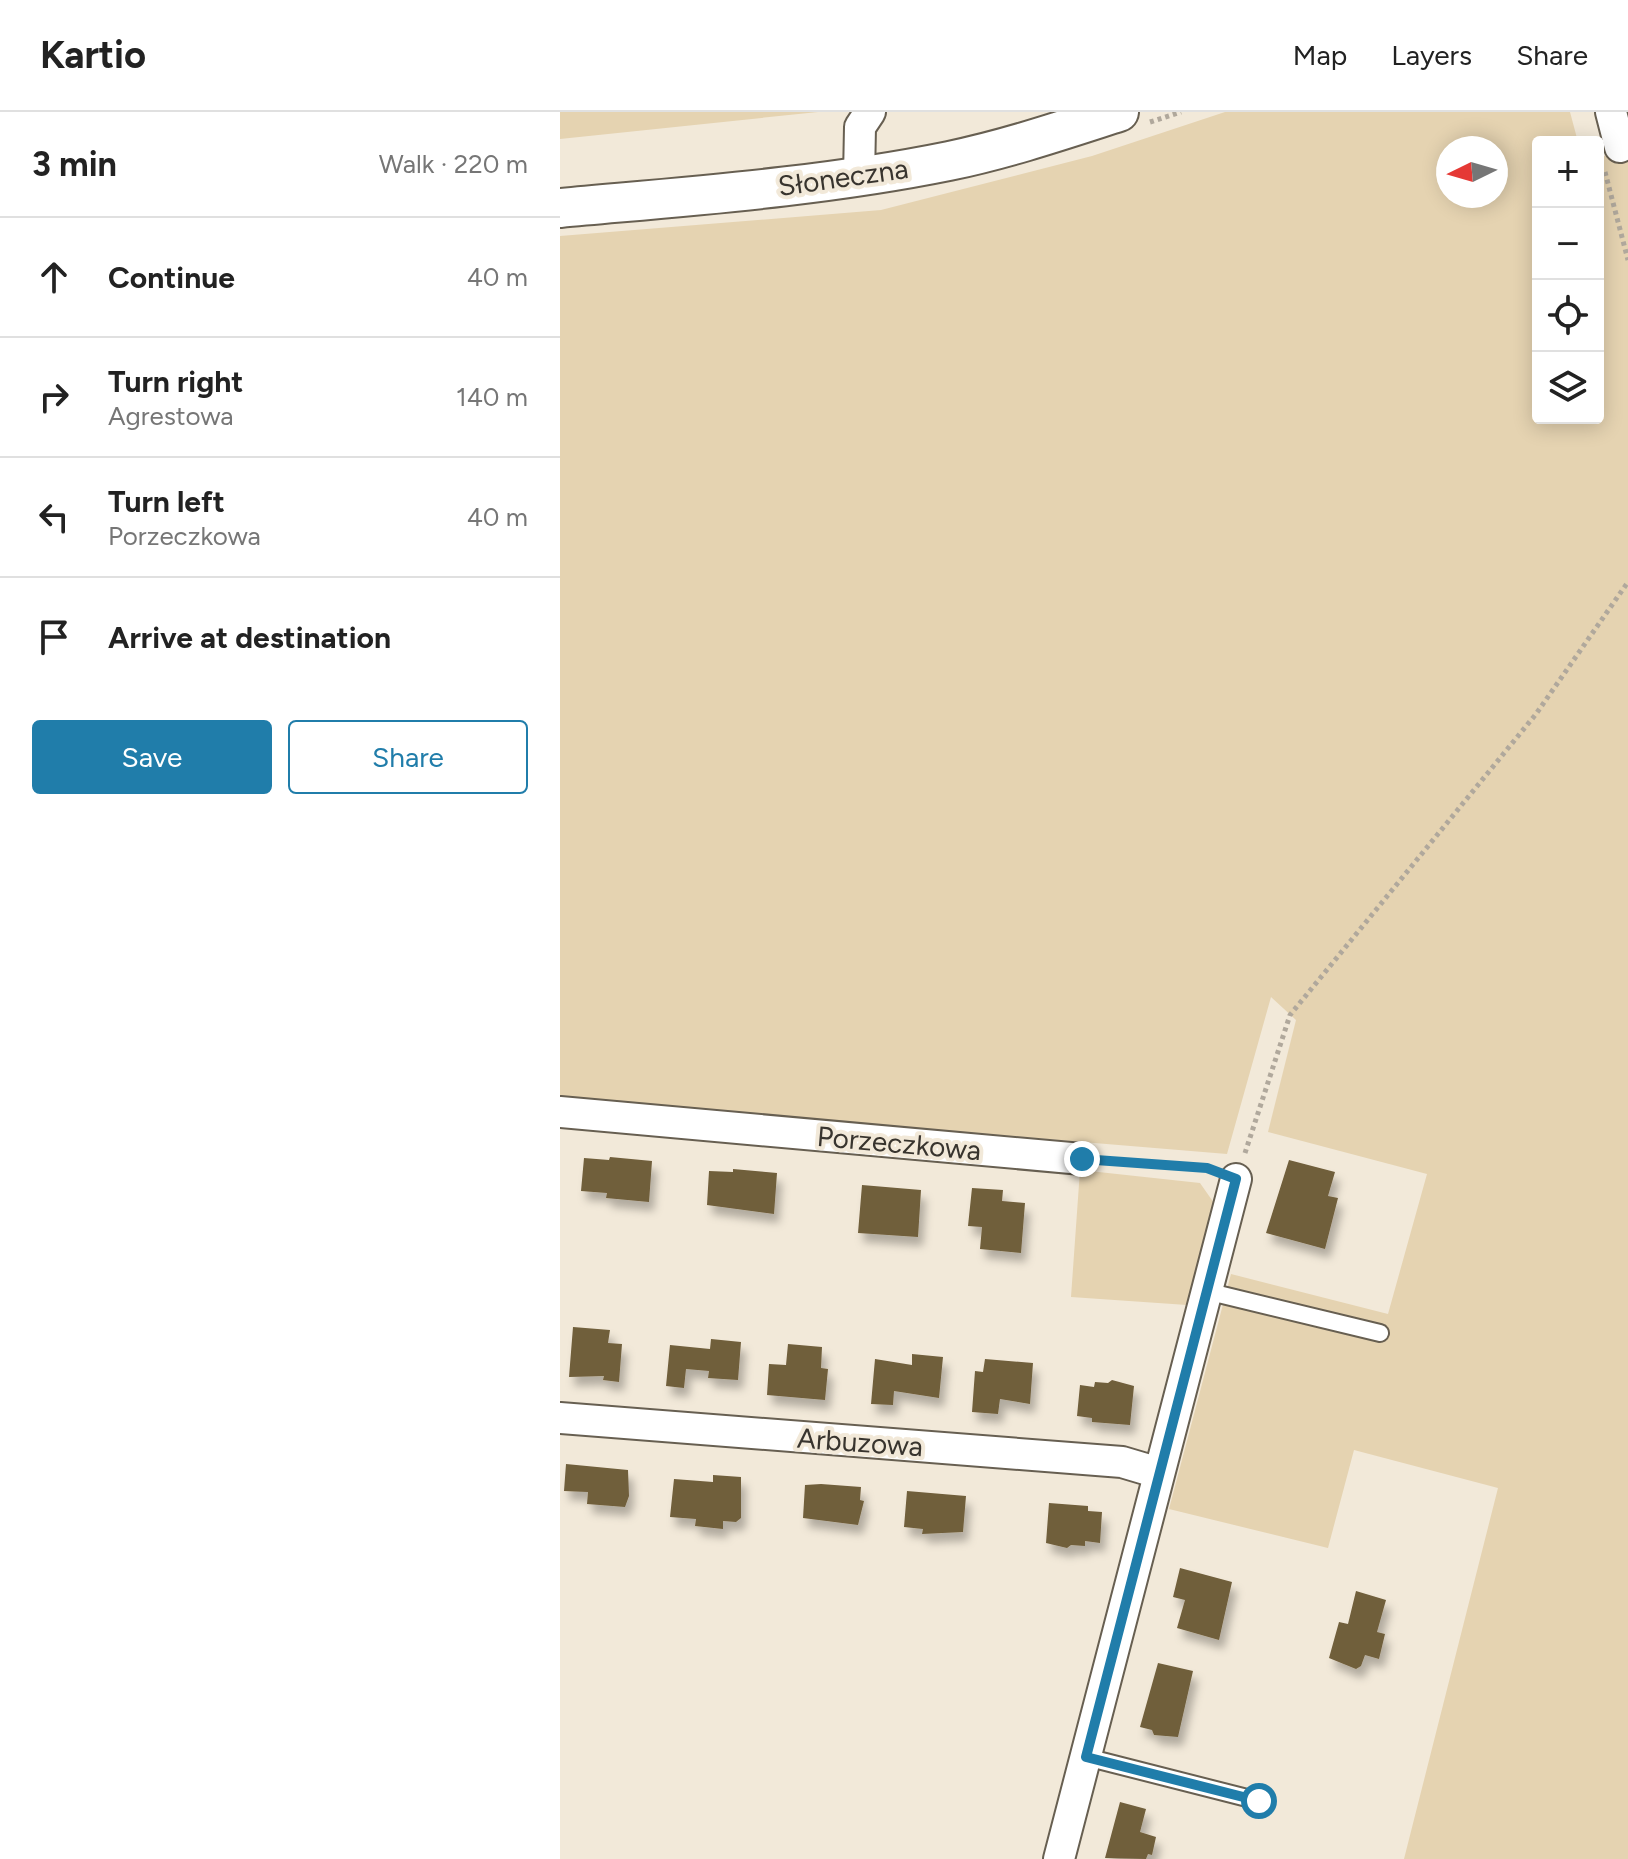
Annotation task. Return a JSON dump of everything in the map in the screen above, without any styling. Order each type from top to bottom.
[{"type":"street","points":[[859,177],[860,127],[870,112]]},
{"type":"street","name":"Słoneczna","points":[[560,208],[859,177],[980,154],[1119,112]]},
{"type":"street","points":[[1611,112],[1611,152]]},
{"type":"street","name":"Porzeczkowa","points":[[560,1112],[1082,1159]]},
{"type":"street","points":[[1059,1859],[1236,1179]]},
{"type":"street","name":"Arbuzowa","points":[[560,1418],[1122,1462],[1159,1473]]},
{"type":"lane","points":[[1206,1291],[1380,1333]]},
{"type":"lane","points":[[1086,1757],[1259,1801]]},
{"type":"path","points":[[1611,152],[1628,260]]},
{"type":"path","points":[[1082,1159],[1207,1168],[1236,1179],[1290,1015],[1536,714],[1628,582]]},
{"type":"shaded area","points":[[560,112],[818,112],[560,139]]},
{"type":"shaded area","points":[[1225,112],[1570,112],[1576,136],[1532,136],[1532,424],[1604,424],[1604,156],[1628,149],[1628,1859],[1404,1859],[1498,1488],[1354,1450],[1328,1548],[1169,1509],[1231,1274],[1388,1314],[1427,1174],[1268,1132],[1296,1020],[1271,997],[1227,1154],[560,1099],[560,236],[881,210],[1092,156]]},
{"type":"shaded area","points":[[1080,1170],[1200,1183],[1214,1203],[1187,1305],[1071,1297]]},
{"type":"building","points":[[610,1157],[652,1161],[649,1202],[606,1198],[607,1193],[581,1191],[584,1158],[609,1160]]},
{"type":"building","points":[[1289,1160],[1335,1172],[1328,1196],[1338,1198],[1325,1249],[1266,1233]]},
{"type":"building","points":[[733,1169],[777,1173],[774,1214],[707,1205],[709,1171],[733,1172]]},
{"type":"building","points":[[862,1185],[921,1190],[918,1237],[858,1233]]},
{"type":"building","points":[[972,1188],[1003,1190],[1002,1201],[1025,1203],[1021,1253],[980,1249],[982,1227],[968,1226]]},
{"type":"building","points":[[573,1327],[610,1330],[608,1343],[622,1344],[619,1382],[603,1380],[604,1376],[569,1377]]},
{"type":"building","points":[[711,1339],[741,1342],[738,1380],[708,1378],[709,1371],[686,1369],[684,1388],[666,1386],[670,1345],[710,1349]]},
{"type":"building","points":[[788,1344],[822,1347],[821,1368],[828,1369],[825,1400],[767,1395],[769,1364],[786,1365]]},
{"type":"building","points":[[912,1354],[943,1357],[939,1398],[894,1391],[893,1405],[871,1404],[875,1359],[912,1365]]},
{"type":"building","points":[[985,1359],[1033,1363],[1030,1404],[1000,1399],[998,1414],[972,1412],[975,1371],[983,1372]]},
{"type":"building","points":[[1112,1380],[1134,1386],[1130,1425],[1092,1422],[1092,1418],[1077,1416],[1080,1385],[1094,1387],[1095,1382],[1108,1383]]},
{"type":"building","points":[[566,1464],[628,1470],[629,1496],[625,1507],[587,1504],[588,1492],[564,1491]]},
{"type":"building","points":[[713,1475],[741,1477],[741,1518],[736,1522],[723,1521],[723,1529],[695,1526],[696,1519],[670,1517],[674,1479],[713,1482]]},
{"type":"building","points":[[805,1485],[861,1487],[860,1500],[864,1501],[858,1525],[803,1518]]},
{"type":"building","points":[[907,1491],[966,1496],[963,1532],[922,1534],[923,1529],[904,1527]]},
{"type":"building","points":[[1049,1503],[1088,1506],[1088,1511],[1102,1512],[1100,1543],[1085,1541],[1085,1546],[1071,1545],[1067,1548],[1046,1543]]},
{"type":"building","points":[[1180,1568],[1232,1582],[1219,1640],[1177,1628],[1185,1600],[1173,1597]]},
{"type":"building","points":[[1356,1591],[1386,1600],[1377,1632],[1385,1634],[1379,1659],[1365,1655],[1361,1666],[1356,1669],[1329,1658],[1339,1622],[1348,1624]]},
{"type":"building","points":[[1158,1663],[1193,1671],[1178,1737],[1154,1735],[1152,1730],[1140,1727]]},
{"type":"building","points":[[1120,1802],[1146,1809],[1140,1832],[1156,1837],[1152,1855],[1148,1854],[1146,1859],[1105,1858]]},
{"type":"route","points":[[1082,1159],[1207,1168],[1236,1179],[1086,1757],[1259,1801]]}]
